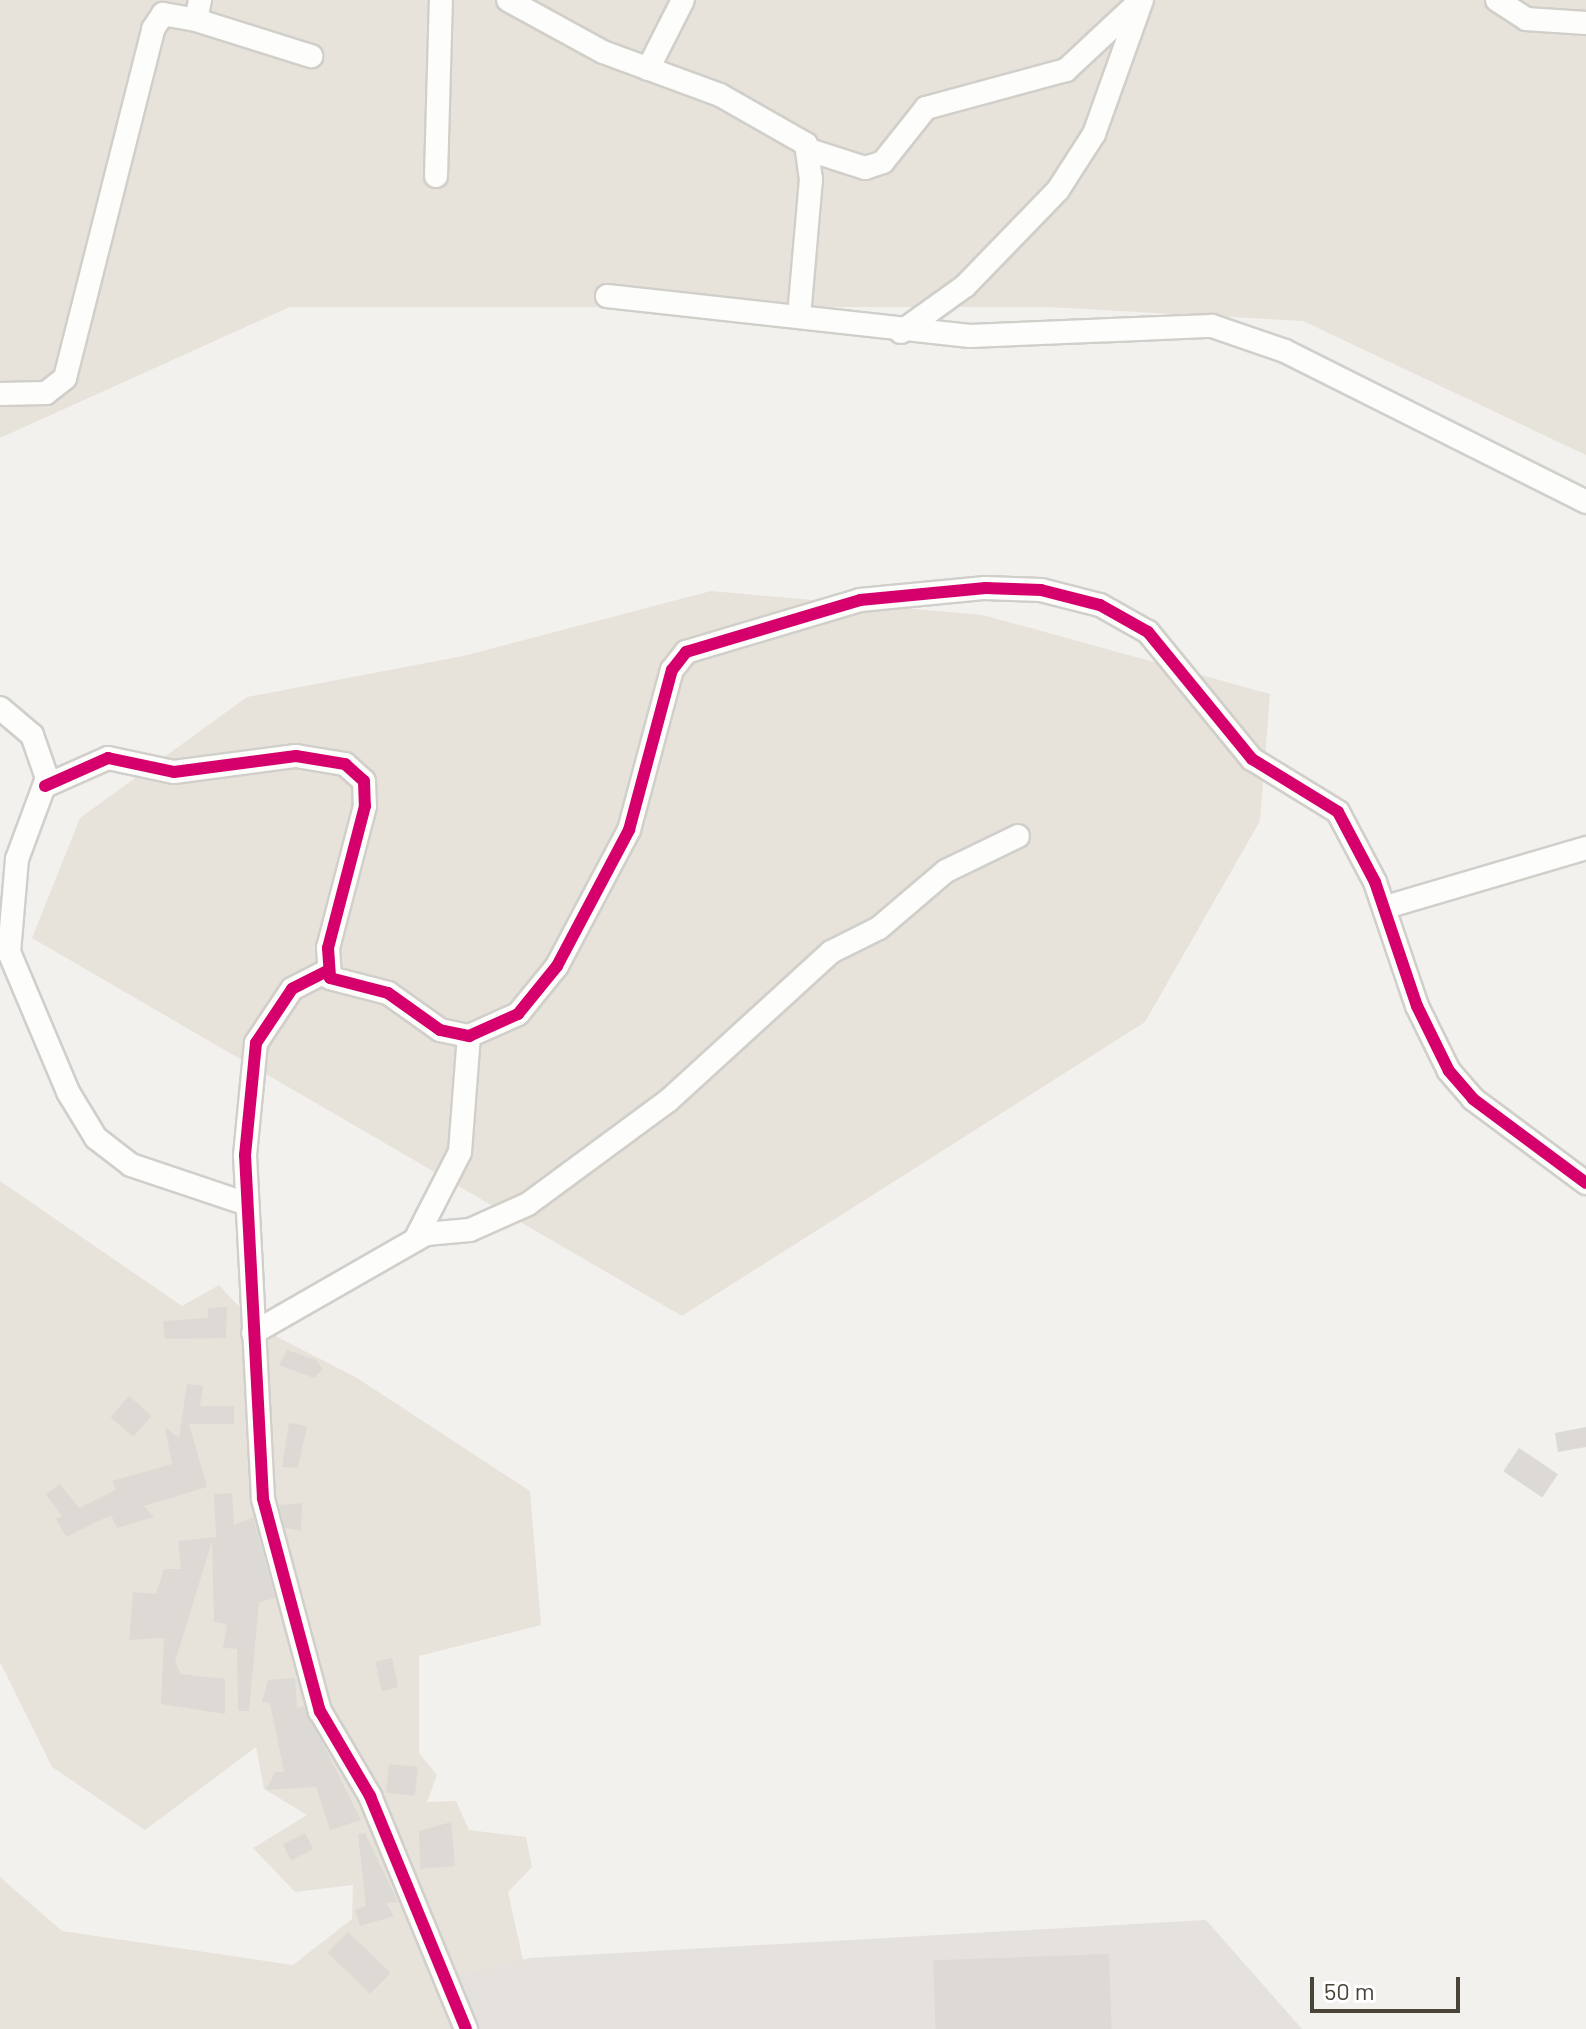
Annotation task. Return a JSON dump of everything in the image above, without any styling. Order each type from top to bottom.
[{"type":"street","points":[[436,176],[441,0]]},
{"type":"street","points":[[508,0],[648,69],[720,95],[809,150],[873,167],[926,108],[1066,70],[1142,0]]},
{"type":"street","points":[[648,69],[683,0]]},
{"type":"street","points":[[901,332],[965,286],[1058,190],[1111,95],[1142,0]]},
{"type":"street","points":[[1497,0],[1526,19],[1586,23]]},
{"type":"street","points":[[0,394],[46,393],[65,378],[157,17],[198,10],[311,56]]},
{"type":"street","points":[[799,316],[809,150]]},
{"type":"street","points":[[607,296],[799,316],[901,332],[1212,326],[1285,351],[1586,502]]},
{"type":"street","points":[[327,971],[335,981],[388,993],[440,1030],[469,1036],[518,1014],[557,966],[629,830],[678,659],[860,600],[1041,590],[1132,619],[1252,759],[1338,812],[1386,907],[1417,1006],[1449,1071],[1473,1099],[1586,1183]]},
{"type":"street","points":[[0,708],[32,735],[45,786],[7,904],[9,952],[43,1043],[107,1149],[194,1191],[247,1204]]},
{"type":"street","points":[[45,786],[108,758],[174,772],[296,756],[345,764],[364,781],[365,806],[327,971],[292,989],[258,1033],[245,1155],[263,1499],[304,1668],[320,1711],[370,1796],[466,2029]]},
{"type":"street","points":[[253,1333],[415,1240],[470,1230],[528,1204],[669,1100],[749,1019],[831,952],[879,928],[946,871],[1018,836]]},
{"type":"street","points":[[1386,907],[1586,848]]},
{"type":"street","points":[[415,1240],[460,1152],[469,1036]]},
{"type":"shaded area","points":[[0,0],[1586,0],[1586,455],[1303,321],[1046,307],[290,307],[0,438]]},
{"type":"shaded area","points":[[711,591],[983,615],[1270,694],[1260,821],[1145,1022],[682,1316],[32,938],[80,818],[247,697],[463,656]]},
{"type":"shaded area","points":[[0,1181],[182,1306],[219,1285],[258,1327],[357,1378],[530,1491],[541,1625],[419,1656],[419,1753],[437,1775],[427,1802],[456,1801],[469,1830],[526,1837],[532,1867],[508,1892],[523,1960],[459,1977],[479,2029],[0,2029],[0,1877],[62,1931],[293,1965],[352,1919],[353,1885],[295,1892],[253,1848],[307,1815],[264,1789],[256,1747],[145,1830],[52,1767],[0,1662]]},
{"type":"shaded area","points":[[1206,1920],[1302,2029],[479,2029],[459,1976],[530,1958]]},
{"type":"building","points":[[227,1307],[226,1338],[165,1339],[163,1321],[208,1318],[208,1308]]},
{"type":"building","points":[[287,1350],[316,1360],[323,1369],[314,1378],[279,1365]]},
{"type":"building","points":[[187,1384],[203,1386],[200,1406],[234,1406],[234,1424],[189,1424],[207,1487],[144,1506],[154,1517],[117,1528],[111,1515],[66,1537],[56,1519],[62,1516],[46,1494],[60,1484],[79,1508],[116,1490],[112,1481],[172,1464],[165,1427],[179,1438]]},
{"type":"building","points":[[129,1396],[152,1416],[133,1437],[111,1417]]},
{"type":"building","points":[[289,1423],[307,1426],[298,1468],[282,1467]]},
{"type":"building","points":[[1586,1427],[1586,1447],[1558,1452],[1555,1433]]},
{"type":"building","points":[[1519,1448],[1558,1474],[1542,1497],[1503,1471]]},
{"type":"building","points":[[232,1493],[234,1525],[253,1517],[275,1598],[259,1602],[249,1711],[238,1711],[237,1649],[223,1648],[227,1624],[214,1622],[212,1541],[175,1662],[181,1674],[225,1679],[225,1714],[161,1704],[164,1638],[129,1640],[133,1592],[156,1594],[164,1569],[181,1569],[178,1541],[216,1537],[214,1494]]},
{"type":"building","points":[[302,1503],[301,1531],[285,1528],[279,1505]]},
{"type":"building","points":[[392,1658],[398,1687],[382,1691],[375,1662]]},
{"type":"building","points":[[295,1678],[297,1708],[304,1706],[361,1820],[330,1830],[316,1787],[266,1790],[275,1772],[284,1772],[270,1703],[262,1702],[268,1680]]},
{"type":"building","points":[[389,1764],[418,1767],[415,1796],[386,1793]]},
{"type":"building","points":[[451,1822],[455,1866],[420,1869],[419,1831]]},
{"type":"building","points":[[305,1833],[313,1849],[291,1860],[283,1844]]},
{"type":"building","points":[[365,1833],[398,1902],[386,1903],[394,1916],[360,1926],[355,1910],[366,1906],[358,1834]]},
{"type":"building","points":[[348,1932],[390,1973],[370,1994],[328,1953]]},
{"type":"building","points":[[1109,1954],[1112,2029],[936,2029],[933,1960]]},
{"type":"cycle path","points":[[45,786],[108,758],[174,772],[296,756],[345,764],[364,781],[365,806],[328,948],[330,978],[388,993],[440,1030],[469,1036],[518,1014],[557,966],[629,830],[672,670],[686,652],[860,600],[985,588],[1041,590],[1100,605],[1148,632],[1252,759],[1338,812],[1375,882],[1417,1006],[1449,1071],[1473,1099],[1586,1183]]},
{"type":"cycle path","points":[[327,971],[292,989],[256,1043],[245,1155],[263,1499],[320,1711],[370,1796],[466,2029]]}]
